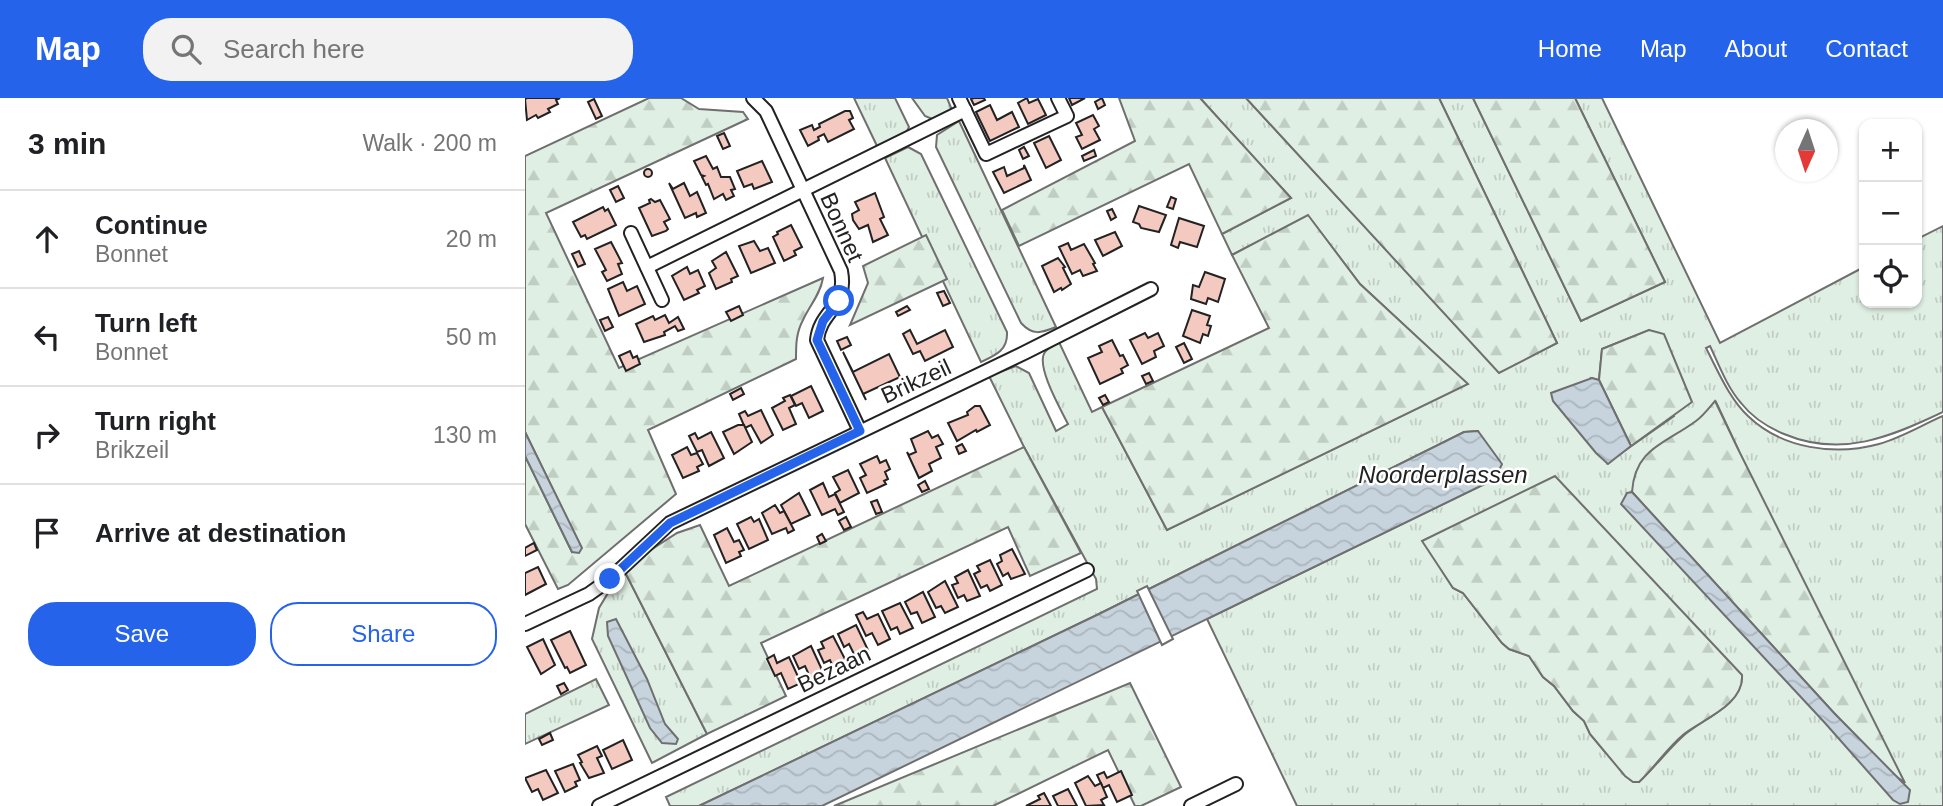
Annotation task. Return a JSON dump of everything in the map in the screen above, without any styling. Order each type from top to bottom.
[{"type":"street","name":"Bonnet","points":[[753,98],[766,111],[841,271],[844,285],[839,301],[818,332],[817,340],[860,431]]},
{"type":"street","points":[[962,104],[986,154],[1067,116],[1058,98]]},
{"type":"street","name":"Bonnet","points":[[647,267],[920,133],[962,104]]},
{"type":"street","points":[[631,233],[662,300]]},
{"type":"street","name":"Brikzeil","points":[[525,624],[589,594],[610,579],[670,523],[1151,289]]},
{"type":"street","name":"Bezaan","points":[[599,806],[1087,570]]},
{"type":"street","points":[[1191,806],[1236,784]]},
{"type":"green space","points":[[649,98],[681,98],[699,109],[743,112],[748,119],[546,213],[619,368],[823,278],[822,284],[799,330],[796,359],[648,430],[676,494],[568,585],[558,589],[525,524],[525,456],[572,552],[581,547],[525,432],[525,156]]},
{"type":"green space","points":[[854,98],[895,98],[909,127],[906,133],[878,148]]},
{"type":"green space","points":[[912,98],[947,98],[952,110],[932,119],[925,116]]},
{"type":"green space","points":[[1119,98],[1200,98],[1291,198],[1222,234],[1189,164],[1019,246],[1002,210],[1135,141]]},
{"type":"green space","points":[[1200,98],[1246,98],[1499,372],[1557,343],[1439,98],[1473,98],[1581,321],[1665,282],[1575,98],[1602,98],[1720,343],[1859,270],[1859,308],[1922,308],[1922,236],[1943,226],[1943,412],[1904,429],[1865,441],[1826,444],[1805,441],[1772,428],[1750,413],[1732,390],[1710,346],[1706,348],[1724,384],[1741,409],[1762,427],[1793,443],[1827,449],[1862,448],[1895,438],[1943,416],[1943,806],[1297,806],[1207,619],[1495,479],[1478,431],[1464,432],[1099,614],[699,806],[670,806],[666,797],[1097,589],[1096,579],[1024,447],[989,376],[1016,366],[1029,373],[1056,431],[1068,424],[1050,388],[1043,358],[1046,351],[1059,342],[1092,412],[1102,407],[1167,530],[1467,384],[1360,284],[1308,216],[1232,255],[1222,234],[1291,198]],"holes":[[[1649,330],[1674,416],[1607,463],[1591,378],[1599,380],[1602,349]],[[1716,402],[1738,449],[1655,448],[1699,420]],[[1443,572],[1742,675],[1741,686],[1728,704],[1682,737],[1639,782],[1606,753],[1590,734],[1584,721],[1543,677],[1529,656],[1509,649],[1502,643],[1463,593],[1453,588]]]},
{"type":"green space","points":[[1246,98],[1439,98],[1557,343],[1499,373]]},
{"type":"green space","points":[[1473,98],[1575,98],[1665,282],[1581,321]]},
{"type":"green space","points":[[959,121],[1056,327],[1037,332],[1029,330],[1021,323],[936,147],[937,135]]},
{"type":"green space","points":[[908,147],[921,154],[1007,332],[1003,348],[981,362],[885,158]]},
{"type":"green space","points":[[1308,215],[1360,284],[1468,384],[1167,530],[1102,407],[1269,328],[1232,255]]},
{"type":"green space","points":[[926,235],[947,279],[850,325],[868,283],[863,266]]},
{"type":"green space","points":[[1649,330],[1664,334],[1692,402],[1631,446],[1599,380],[1602,349]]},
{"type":"green space","points":[[1715,401],[1905,783],[1834,713],[1632,492],[1634,477],[1645,456],[1699,419]]},
{"type":"green space","points":[[1024,447],[1081,553],[1030,576],[1008,527],[761,643],[786,696],[707,734],[623,568],[677,533],[700,525],[729,586]]},
{"type":"green space","points":[[1555,476],[1742,675],[1741,686],[1730,703],[1684,734],[1639,782],[1633,782],[1625,776],[1590,734],[1584,721],[1543,677],[1529,656],[1509,649],[1502,643],[1463,593],[1453,588],[1422,541]]},
{"type":"green space","points":[[623,568],[707,734],[652,763],[592,639],[599,608]]},
{"type":"green space","points":[[596,679],[609,705],[525,744],[525,714]]},
{"type":"green space","points":[[1130,683],[1181,787],[1141,806],[1135,806],[1108,750],[993,806],[834,806]]},
{"type":"water","points":[[1592,378],[1599,380],[1631,446],[1608,464],[1553,401],[1551,393]]},
{"type":"water","name":"Noorderplassen","points":[[1478,431],[1502,464],[1495,479],[822,806],[699,806],[1099,614],[1464,432]]},
{"type":"water","points":[[525,432],[582,548],[579,553],[572,552],[525,456]]},
{"type":"water","points":[[1632,492],[1834,713],[1910,790],[1908,802],[1900,804],[1893,800],[1621,504],[1627,493]]},
{"type":"water","points":[[616,619],[647,679],[665,724],[678,739],[676,744],[662,743],[650,728],[608,636],[607,622]]},
{"type":"pier","points":[[1147,586],[1173,639],[1162,645],[1137,591]]},
{"type":"building","points":[[527,98],[560,98],[556,100],[558,104],[548,109],[550,112],[527,120]]},
{"type":"building","points":[[1027,98],[1029,103],[1038,99],[1046,115],[1028,124],[1018,103]]},
{"type":"building","points":[[1069,98],[1085,98],[1072,105]]},
{"type":"building","points":[[1102,98],[1105,105],[1098,109],[1095,102]]},
{"type":"building","points":[[594,99],[602,116],[596,119],[588,102]]},
{"type":"building","points":[[971,99],[985,100],[974,105]]},
{"type":"building","points":[[990,105],[997,120],[1012,112],[1019,127],[990,141],[976,112]]},
{"type":"building","points":[[850,111],[853,118],[849,120],[854,129],[828,142],[824,134],[808,146],[800,130],[812,125],[814,130],[820,127],[819,124]]},
{"type":"building","points":[[1093,115],[1099,126],[1094,129],[1100,140],[1082,149],[1076,137],[1082,135],[1076,123]]},
{"type":"building","points":[[724,133],[730,146],[723,149],[717,136]]},
{"type":"building","points":[[1049,136],[1061,160],[1046,168],[1034,143]]},
{"type":"building","points":[[1024,147],[1029,156],[1023,159],[1019,150]]},
{"type":"building","points":[[1094,150],[1096,156],[1084,161],[1082,156]]},
{"type":"building","points":[[706,156],[713,169],[717,167],[721,177],[730,177],[735,189],[731,190],[734,196],[726,200],[723,194],[714,199],[694,161]]},
{"type":"building","points":[[762,161],[772,182],[754,189],[752,184],[744,187],[737,171]]},
{"type":"building","points":[[1024,165],[1031,180],[1004,193],[993,172],[1004,167],[1007,176],[1024,168]]},
{"type":"building","points":[[648,169],[652,173],[648,177],[644,173]]},
{"type":"building","points":[[669,183],[673,189],[684,183],[690,196],[697,192],[706,213],[697,217],[696,213],[685,218]]},
{"type":"building","points":[[618,186],[624,198],[616,202],[610,190]]},
{"type":"building","points":[[875,193],[884,217],[880,219],[888,235],[873,242],[868,225],[859,229],[852,214],[859,210],[855,202]]},
{"type":"building","points":[[1171,197],[1176,199],[1173,209],[1167,207]]},
{"type":"building","points":[[651,199],[655,202],[660,200],[670,219],[664,222],[668,229],[666,231],[652,236],[639,208],[650,203]]},
{"type":"building","points":[[1139,206],[1166,215],[1159,232],[1141,228],[1133,222]]},
{"type":"building","points":[[603,207],[605,211],[608,209],[616,225],[587,239],[585,235],[581,237],[573,222]]},
{"type":"building","points":[[1112,209],[1116,217],[1111,220],[1107,211]]},
{"type":"building","points":[[1179,218],[1204,226],[1197,247],[1180,242],[1178,248],[1171,245]]},
{"type":"building","points":[[791,225],[802,247],[794,251],[796,255],[784,261],[773,237]]},
{"type":"building","points":[[1115,232],[1122,246],[1103,256],[1095,240]]},
{"type":"building","points":[[754,241],[760,251],[768,248],[775,263],[751,273],[739,246]]},
{"type":"building","points":[[611,242],[622,263],[618,264],[622,274],[607,281],[602,272],[606,270],[595,249]]},
{"type":"building","points":[[1068,243],[1071,250],[1084,244],[1097,271],[1083,276],[1080,270],[1072,274],[1059,247]]},
{"type":"building","points":[[579,251],[585,264],[578,267],[572,254]]},
{"type":"building","points":[[726,252],[738,276],[731,279],[732,282],[716,289],[709,273],[716,268],[712,261]]},
{"type":"building","points":[[1058,258],[1065,267],[1063,268],[1071,284],[1054,292],[1042,266]]},
{"type":"building","points":[[687,267],[690,274],[698,270],[705,286],[697,290],[699,293],[684,300],[672,276]]},
{"type":"building","points":[[1205,272],[1225,279],[1218,302],[1208,298],[1206,304],[1191,299],[1193,285],[1199,287]]},
{"type":"building","points":[[623,282],[627,291],[637,286],[645,304],[619,316],[608,289]]},
{"type":"building","points":[[944,291],[950,303],[943,306],[937,293]]},
{"type":"building","points":[[739,306],[743,315],[731,321],[726,312]]},
{"type":"building","points":[[907,306],[910,310],[898,316],[896,312]]},
{"type":"building","points":[[1192,310],[1210,316],[1208,336],[1203,334],[1200,343],[1183,336]]},
{"type":"building","points":[[665,315],[669,323],[678,317],[684,329],[678,331],[675,326],[664,332],[665,335],[644,342],[636,324],[653,316],[655,320]]},
{"type":"building","points":[[608,317],[613,327],[605,331],[600,320]]},
{"type":"building","points":[[910,330],[917,344],[945,330],[953,347],[925,361],[920,351],[913,354],[903,334]]},
{"type":"building","points":[[1145,333],[1148,338],[1158,333],[1164,346],[1154,351],[1156,357],[1142,364],[1130,340]]},
{"type":"building","points":[[847,337],[851,345],[841,350],[837,341]]},
{"type":"building","points":[[1112,340],[1128,365],[1121,369],[1123,373],[1100,384],[1088,358],[1102,352],[1099,346]]},
{"type":"building","points":[[1184,343],[1192,359],[1184,363],[1176,347]]},
{"type":"building","points":[[630,351],[633,358],[637,356],[640,364],[626,371],[619,356]]},
{"type":"building","points":[[843,352],[853,372],[889,354],[900,377],[863,394]]},
{"type":"building","points":[[1149,373],[1153,381],[1146,384],[1142,376]]},
{"type":"building","points":[[811,386],[823,411],[809,418],[802,403],[796,406],[791,396]]},
{"type":"building","points":[[741,388],[744,394],[733,400],[730,394]]},
{"type":"building","points":[[790,395],[795,405],[789,408],[796,424],[783,430],[772,408]]},
{"type":"building","points":[[1105,395],[1109,402],[1103,405],[1099,398]]},
{"type":"building","points":[[980,406],[990,425],[957,441],[948,423],[968,415],[967,412]]},
{"type":"building","points":[[761,410],[773,435],[761,443],[751,425],[745,428],[739,414],[745,411],[748,416]]},
{"type":"building","points":[[744,425],[752,442],[734,454],[723,432]]},
{"type":"building","points":[[928,431],[932,438],[938,435],[943,444],[936,447],[941,458],[929,464],[932,471],[919,478],[907,452],[909,455],[916,452],[911,439]]},
{"type":"building","points":[[711,432],[724,458],[709,466],[702,450],[697,452],[689,436],[695,433],[698,439]]},
{"type":"building","points":[[962,444],[966,451],[959,454],[956,447]]},
{"type":"building","points":[[687,447],[691,455],[697,453],[703,464],[697,467],[699,471],[683,478],[672,455]]},
{"type":"building","points":[[877,456],[880,463],[886,460],[890,469],[885,472],[888,479],[884,481],[886,484],[867,493],[860,478],[866,475],[860,464]]},
{"type":"building","points":[[848,470],[859,493],[840,503],[835,493],[840,490],[833,477]]},
{"type":"building","points":[[925,481],[929,489],[922,492],[918,485]]},
{"type":"building","points":[[823,483],[829,497],[835,494],[844,512],[838,515],[835,509],[822,515],[810,490]]},
{"type":"building","points":[[799,493],[810,515],[791,524],[781,505]]},
{"type":"building","points":[[877,500],[882,512],[876,514],[871,502]]},
{"type":"building","points":[[775,505],[780,513],[784,511],[794,530],[788,533],[786,528],[772,534],[762,513]]},
{"type":"building","points":[[751,517],[754,522],[759,519],[768,540],[749,549],[737,524]]},
{"type":"building","points":[[846,517],[851,527],[844,530],[839,521]]},
{"type":"building","points":[[727,528],[734,542],[739,540],[744,550],[739,552],[741,556],[726,563],[714,535]]},
{"type":"building","points":[[822,534],[826,541],[820,544],[817,537]]},
{"type":"building","points":[[534,543],[537,550],[525,556],[525,548]]},
{"type":"building","points":[[1012,549],[1025,574],[1011,579],[1008,573],[1003,576],[997,564],[1002,561],[1000,555]]},
{"type":"building","points":[[990,560],[1002,585],[990,591],[987,585],[981,588],[974,574],[980,571],[977,566]]},
{"type":"building","points":[[538,567],[546,584],[525,595],[525,573]]},
{"type":"building","points":[[968,570],[980,596],[967,601],[964,595],[958,598],[952,585],[958,583],[955,577]]},
{"type":"building","points":[[945,581],[958,607],[945,613],[941,606],[936,608],[928,592]]},
{"type":"building","points":[[923,592],[935,617],[922,623],[917,612],[911,614],[905,602]]},
{"type":"building","points":[[900,603],[913,628],[900,634],[897,627],[891,630],[882,611]]},
{"type":"building","points":[[863,612],[867,619],[878,614],[890,639],[878,645],[872,633],[866,636],[856,615]]},
{"type":"building","points":[[856,625],[868,650],[855,656],[849,644],[844,647],[838,634]]},
{"type":"building","points":[[570,631],[586,665],[570,673],[551,640]]},
{"type":"building","points":[[833,636],[846,661],[833,667],[830,660],[824,663],[818,650],[824,648],[821,642]]},
{"type":"building","points":[[543,639],[555,665],[541,674],[527,647]]},
{"type":"building","points":[[811,646],[823,672],[810,677],[805,666],[799,669],[793,656]]},
{"type":"building","points":[[774,655],[777,663],[789,657],[801,683],[788,689],[781,673],[775,676],[767,659]]},
{"type":"building","points":[[564,683],[568,690],[561,694],[557,686]]},
{"type":"building","points":[[550,733],[553,740],[542,745],[539,739]]},
{"type":"building","points":[[623,740],[632,760],[612,769],[603,750]]},
{"type":"building","points":[[597,746],[602,756],[597,758],[604,773],[589,778],[578,755]]},
{"type":"building","points":[[573,764],[580,780],[575,782],[577,786],[565,792],[555,771]]},
{"type":"building","points":[[546,770],[558,793],[543,800],[538,789],[532,792],[525,778]]},
{"type":"building","points":[[1121,771],[1132,795],[1117,802],[1109,785],[1103,788],[1097,775],[1104,772],[1107,778]]},
{"type":"building","points":[[1088,776],[1095,786],[1101,783],[1107,797],[1101,800],[1104,805],[1086,806],[1075,783]]},
{"type":"building","points":[[1068,789],[1077,806],[1058,806],[1053,796]]},
{"type":"building","points":[[1044,793],[1051,806],[1026,806],[1040,799],[1038,796]]},
{"type":"route","points":[[610,579],[670,523],[860,431],[817,340],[823,321],[839,301]]}]
